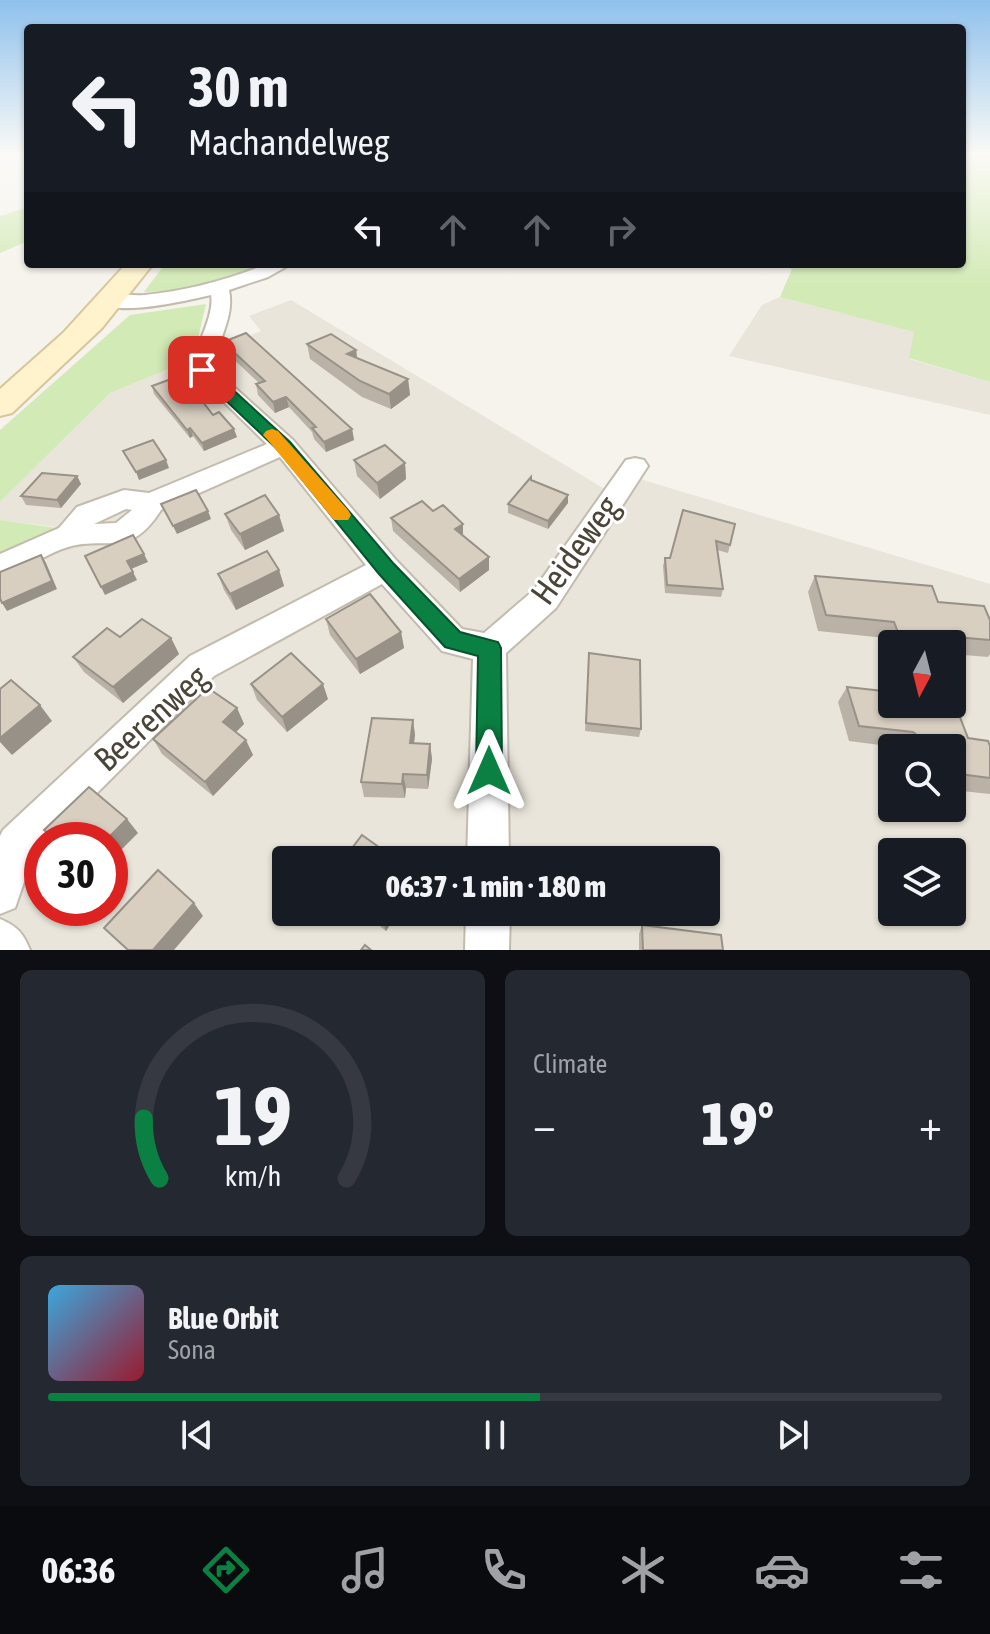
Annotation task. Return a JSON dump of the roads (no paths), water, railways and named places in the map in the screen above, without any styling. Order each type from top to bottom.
[{"type":"street","points":[[0,406],[70,346],[111,302],[137,268]]},
{"type":"street","points":[[111,302],[172,300],[219,289],[272,268]]},
{"type":"street","points":[[219,289],[223,307],[206,347],[202,370],[284,446],[386,568],[453,641],[490,648],[488,846]]},
{"type":"street","points":[[0,567],[69,536],[110,537],[140,523],[151,503],[284,446]]},
{"type":"street","name":"Heideweg","points":[[490,648],[545,599],[635,466]]},
{"type":"street","name":"Beerenweg","points":[[0,893],[8,845],[202,666],[386,568]]},
{"type":"street","points":[[487,950],[488,926]]},
{"type":"street","points":[[0,941],[8,950]]}]
